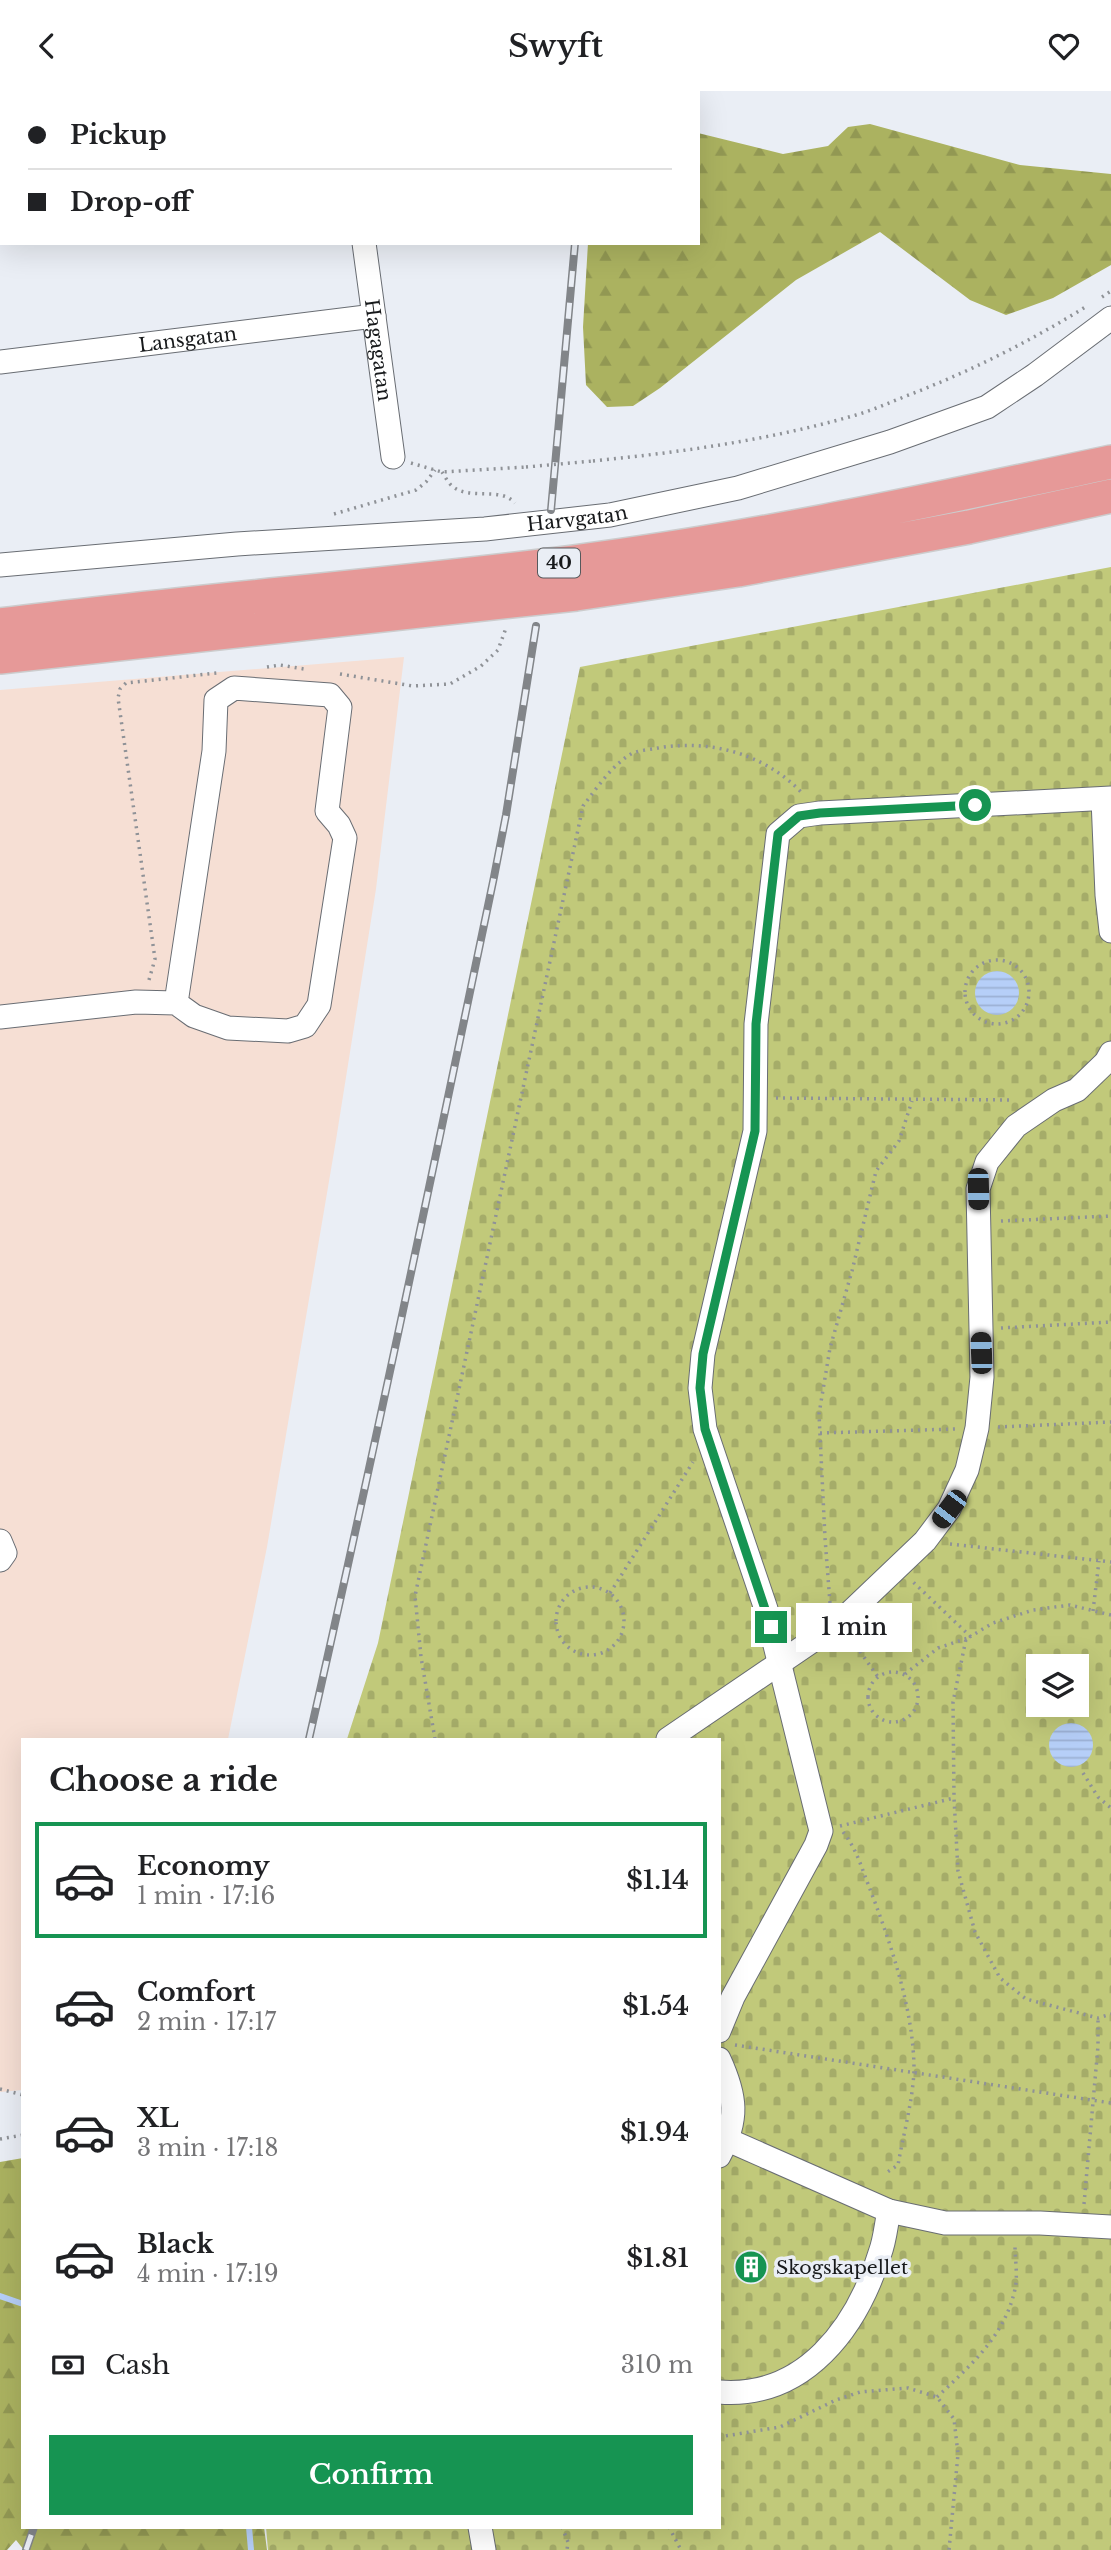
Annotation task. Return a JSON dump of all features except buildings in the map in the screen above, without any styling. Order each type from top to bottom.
[{"type":"highway","name":"40","points":[[0,625],[601,558],[845,519],[1111,462]]},
{"type":"highway","name":"40","points":[[0,657],[589,592],[737,570],[969,527],[1111,496]]},
{"type":"street","name":"Hagagatan","points":[[364,245],[393,457]]},
{"type":"street","name":"Harvgatan","points":[[0,565],[237,544],[485,529],[610,515],[738,488],[890,442],[987,407],[1035,375],[1106,308]]},
{"type":"street","name":"Lansgatan","points":[[0,362],[374,316]]},
{"type":"street","points":[[0,1017],[136,1002],[176,1003],[194,1016],[228,1028],[288,1031],[305,1026],[319,1005],[345,838],[339,825],[327,811],[340,707],[330,695],[234,688],[216,700],[214,751],[176,1003]]},
{"type":"street","points":[[1111,931],[1107,895],[1107,799],[820,813],[799,816],[778,834],[756,1024],[755,1131],[703,1354],[700,1388],[708,1438],[766,1609],[780,1665],[830,1828],[816,1845],[733,1997],[724,2045],[732,2088],[733,2116],[724,2148],[889,2211],[945,2223],[1111,2227]]},
{"type":"street","points":[[669,1738],[840,1622],[925,1541],[949,1509],[967,1470],[977,1428],[982,1377],[978,1189],[987,1162],[1016,1126],[1054,1100],[1077,1090],[1106,1062],[1111,1053]]},
{"type":"street","points":[[0,1541],[5,1553],[0,1560]]},
{"type":"street","points":[[721,2392],[740,2394],[783,2383],[818,2360],[844,2331],[865,2292],[881,2252],[889,2211]]},
{"type":"street","points":[[480,2529],[484,2550]]},
{"type":"path","points":[[1106,308],[1111,291]]},
{"type":"path","points":[[393,457],[442,472],[593,461],[761,439],[858,415],[937,384],[1001,356],[1089,305]]},
{"type":"path","points":[[442,472],[452,486],[465,492],[507,496],[515,501],[518,513]]},
{"type":"path","points":[[333,673],[413,686],[450,684],[481,666],[498,650],[506,628]]},
{"type":"path","points":[[267,667],[280,665],[306,669]]},
{"type":"path","points":[[136,1002],[151,975],[155,959],[118,698],[120,689],[126,683],[228,671]]},
{"type":"path","points":[[435,1738],[421,1657],[415,1596],[583,806],[609,773],[633,753],[668,747],[711,745],[747,756],[786,777],[820,813]]},
{"type":"path","points":[[989,960],[1008,961],[1023,972],[1030,989],[1027,1007],[1014,1021],[996,1025],[978,1020],[966,1005],[964,986],[973,970],[989,960]]},
{"type":"path","points":[[755,1098],[1054,1100]]},
{"type":"path","points":[[878,1677],[840,1622],[830,1602],[819,1414],[830,1348],[876,1171],[899,1140],[912,1101]]},
{"type":"path","points":[[978,1222],[1111,1216]]},
{"type":"path","points":[[980,1329],[1111,1322]]},
{"type":"path","points":[[610,1593],[708,1438]]},
{"type":"path","points":[[925,1541],[1111,1562]]},
{"type":"path","points":[[1093,1611],[1100,1560]]},
{"type":"path","points":[[898,1568],[971,1637]]},
{"type":"path","points":[[591,1586],[610,1593],[622,1608],[624,1628],[615,1645],[597,1654],[578,1654],[562,1642],[555,1624],[559,1605],[572,1591],[591,1586]]},
{"type":"path","points":[[1111,1615],[1070,1605],[1034,1610],[993,1623],[966,1639],[953,1702],[958,1871],[975,1932],[1000,1978],[1026,1999],[1098,2018],[1111,2014]]},
{"type":"path","points":[[905,1674],[938,1647],[971,1637]]},
{"type":"path","points":[[890,1672],[905,1674],[916,1686],[919,1702],[911,1716],[897,1723],[881,1720],[870,1709],[867,1693],[878,1677],[890,1672]]},
{"type":"path","points":[[1083,1773],[1098,1797],[1111,1808]]},
{"type":"path","points":[[830,1828],[954,1798]]},
{"type":"path","points":[[830,1828],[853,1844],[882,1920],[912,2038],[914,2073],[898,2165],[886,2173]]},
{"type":"path","points":[[1083,2225],[1098,2018]]},
{"type":"path","points":[[724,2045],[1111,2103]]},
{"type":"path","points":[[0,2089],[21,2094]]},
{"type":"path","points":[[0,2139],[21,2136]]},
{"type":"path","points":[[937,2397],[976,2361],[996,2337],[1016,2288],[1014,2223]]},
{"type":"path","points":[[721,2437],[780,2427],[836,2400],[860,2392],[908,2388],[937,2397],[954,2419],[958,2454],[949,2550]]},
{"type":"path","points":[[563,2529],[568,2542],[567,2550]]},
{"type":"path","points":[[670,2529],[681,2550]]},
{"type":"shaded area","points":[[404,657],[376,889],[336,1140],[267,1547],[228,1738],[21,1738],[21,2090],[0,2092],[0,690]]},
{"type":"green space","points":[[870,124],[1020,165],[1111,174],[1111,265],[1053,298],[1006,315],[970,300],[880,232],[796,280],[660,388],[633,406],[607,407],[586,385],[583,327],[588,245],[700,245],[700,133],[783,154],[828,146],[848,127]]},
{"type":"green space","points":[[1111,567],[1111,2550],[268,2550],[266,2529],[721,2529],[721,1738],[347,1738],[378,1643],[580,667]]},
{"type":"green space","points":[[21,2158],[21,2529],[264,2529],[267,2550],[24,2550],[16,2540],[7,2550],[0,2550],[0,2162]]},
{"type":"water","points":[[997,971],[1013,977],[1019,993],[1013,1009],[997,1015],[981,1009],[975,993],[981,977]]},
{"type":"water","points":[[1071,1723],[1087,1729],[1093,1745],[1087,1761],[1071,1767],[1055,1761],[1049,1745],[1055,1729]]},
{"type":"waterway","points":[[0,2296],[21,2303]]},
{"type":"waterway","points":[[249,2529],[251,2550]]},
{"type":"railway","points":[[551,510],[575,245]]},
{"type":"railway","points":[[309,1738],[494,877],[536,626]]},
{"type":"railway","points":[[26,2550],[33,2529]]},
{"type":"place","name":"Skogskapellet","points":[[751,2267]]},
{"type":"route","points":[[771,1627],[705,1429],[700,1388],[703,1354],[755,1131],[756,1024],[778,834],[799,816],[975,805]]}]
